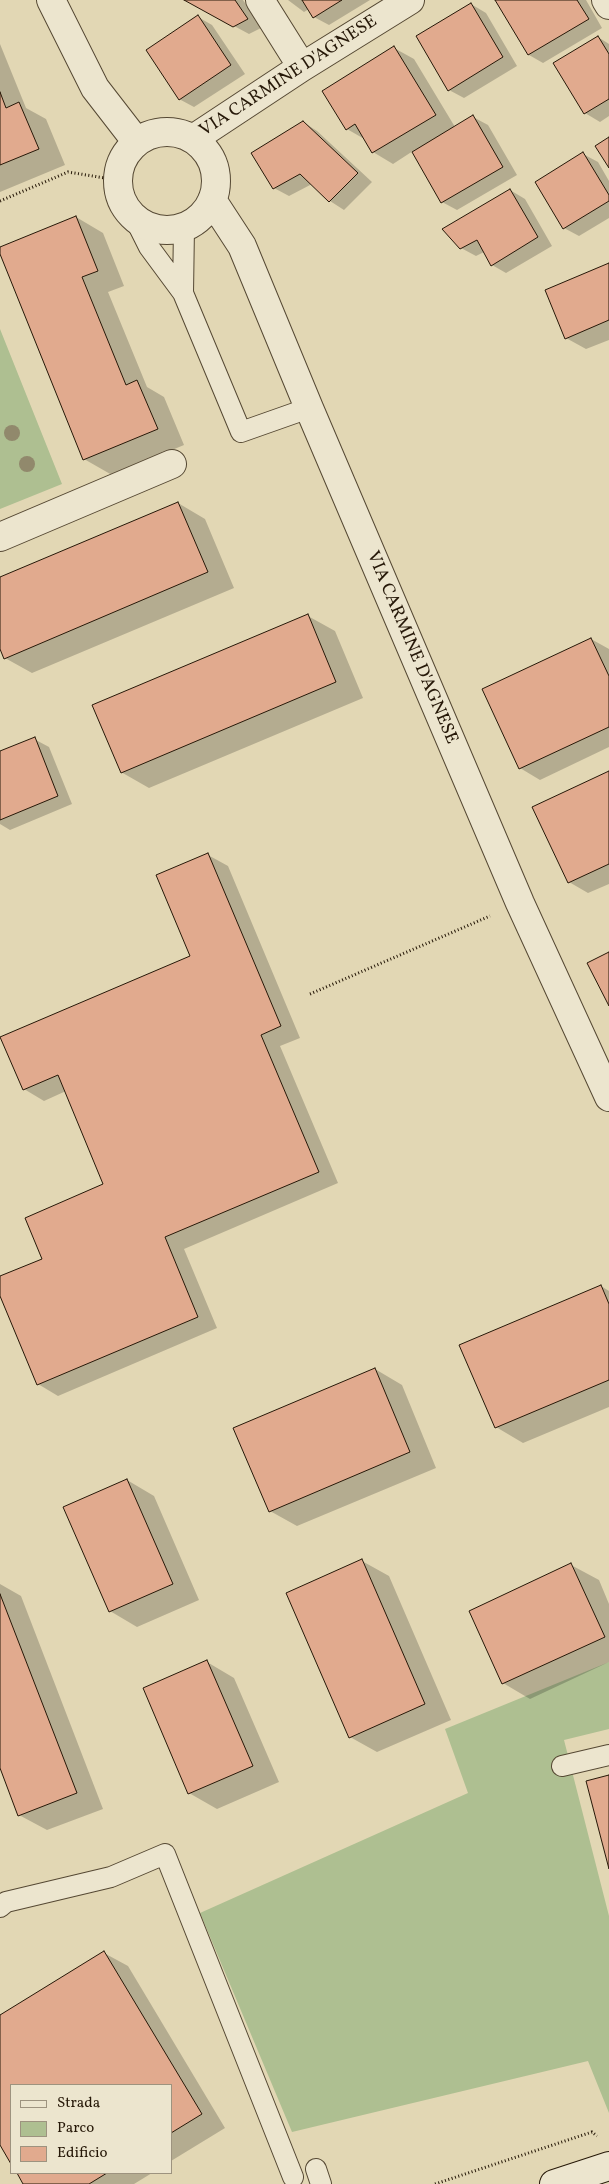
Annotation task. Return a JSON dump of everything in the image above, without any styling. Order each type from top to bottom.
[{"type":"street","points":[[51,0],[95,88],[136,141]]},
{"type":"street","points":[[260,0],[302,67]]},
{"type":"street","name":"VIA CARMINE D'AGNESE","points":[[193,139],[302,67],[410,0]]},
{"type":"street","points":[[606,0],[609,5]]},
{"type":"street","points":[[164,131],[180,132],[193,139],[204,148],[216,173],[216,186],[212,200],[196,221],[184,227],[172,230],[146,226],[135,219],[125,208],[119,194],[117,180],[119,165],[126,152],[136,141],[149,134],[164,131]]},
{"type":"street","name":"VIA CARMINE D'AGNESE","points":[[212,200],[242,246],[520,903],[609,1097]]},
{"type":"street","points":[[0,538],[172,464]]},
{"type":"street","points":[[554,2184],[609,2166]]},
{"type":"lane","points":[[135,219],[149,247],[184,293],[241,432],[309,408]]},
{"type":"lane","points":[[184,227],[184,293]]},
{"type":"lane","points":[[562,1766],[609,1755]]},
{"type":"lane","points":[[0,1908],[6,1902],[111,1876],[165,1854],[294,2177]]},
{"type":"path","points":[[0,201],[68,172],[117,180]]},
{"type":"path","points":[[310,994],[520,903]]},
{"type":"path","points":[[435,2184],[592,2132],[599,2138]]},
{"type":"green space","points":[[0,329],[62,484],[0,509]]},
{"type":"green space","points":[[609,1662],[609,1729],[564,1740],[609,1916],[609,2113],[588,2061],[292,2132],[200,1913],[468,1793],[445,1729]]},
{"type":"building","points":[[184,0],[235,0],[248,19],[233,27]]},
{"type":"building","points":[[302,0],[342,0],[313,18]]},
{"type":"building","points":[[495,0],[577,0],[589,19],[528,55]]},
{"type":"building","points":[[471,3],[503,57],[448,91],[416,36]]},
{"type":"building","points":[[198,15],[231,65],[179,100],[146,50]]},
{"type":"building","points":[[598,36],[609,54],[609,99],[584,114],[553,63]]},
{"type":"building","points":[[394,46],[436,115],[372,153],[355,124],[346,130],[322,91]]},
{"type":"building","points":[[0,92],[6,108],[19,102],[39,149],[0,165]]},
{"type":"building","points":[[473,115],[503,167],[441,203],[412,152]]},
{"type":"building","points":[[303,121],[358,173],[329,202],[300,174],[273,189],[251,153]]},
{"type":"building","points":[[609,137],[609,168],[595,146]]},
{"type":"building","points":[[583,152],[609,195],[609,201],[563,229],[535,182]]},
{"type":"building","points":[[510,189],[538,237],[491,266],[477,240],[460,249],[442,229]]},
{"type":"building","points":[[76,216],[98,271],[82,277],[126,385],[137,380],[158,429],[83,460],[0,254],[0,247]]},
{"type":"building","points":[[609,263],[609,320],[565,339],[545,290]]},
{"type":"building","points":[[178,502],[208,572],[4,659],[0,649],[0,577]]},
{"type":"building","points":[[308,614],[336,682],[121,773],[92,705]]},
{"type":"building","points":[[591,638],[609,676],[609,727],[519,769],[482,689]]},
{"type":"building","points":[[35,737],[58,796],[0,820],[0,751]]},
{"type":"building","points":[[609,771],[609,864],[568,883],[532,807]]},
{"type":"building","points":[[208,853],[281,1026],[261,1035],[319,1172],[165,1237],[198,1317],[37,1385],[0,1296],[0,1276],[42,1259],[25,1218],[103,1184],[58,1075],[23,1090],[0,1037],[190,956],[156,875]]},
{"type":"building","points":[[609,952],[609,1006],[587,963]]},
{"type":"building","points":[[601,1285],[609,1304],[609,1380],[495,1428],[459,1345]]},
{"type":"building","points":[[375,1368],[410,1452],[269,1512],[233,1428]]},
{"type":"building","points":[[127,1479],[173,1584],[109,1612],[63,1507]]},
{"type":"building","points":[[362,1559],[425,1704],[349,1738],[286,1593]]},
{"type":"building","points":[[571,1563],[605,1637],[502,1684],[469,1611]]},
{"type":"building","points":[[0,1594],[77,1793],[18,1816],[0,1768]]},
{"type":"building","points":[[207,1660],[253,1766],[188,1794],[143,1688]]},
{"type":"building","points":[[609,1775],[609,1869],[586,1781]]},
{"type":"building","points":[[104,1951],[202,2114],[172,2132],[172,2084],[10,2084],[10,2162],[0,2145],[0,2015]]},
{"type":"building","points":[[18,2174],[105,2174],[89,2184],[23,2184]]}]
